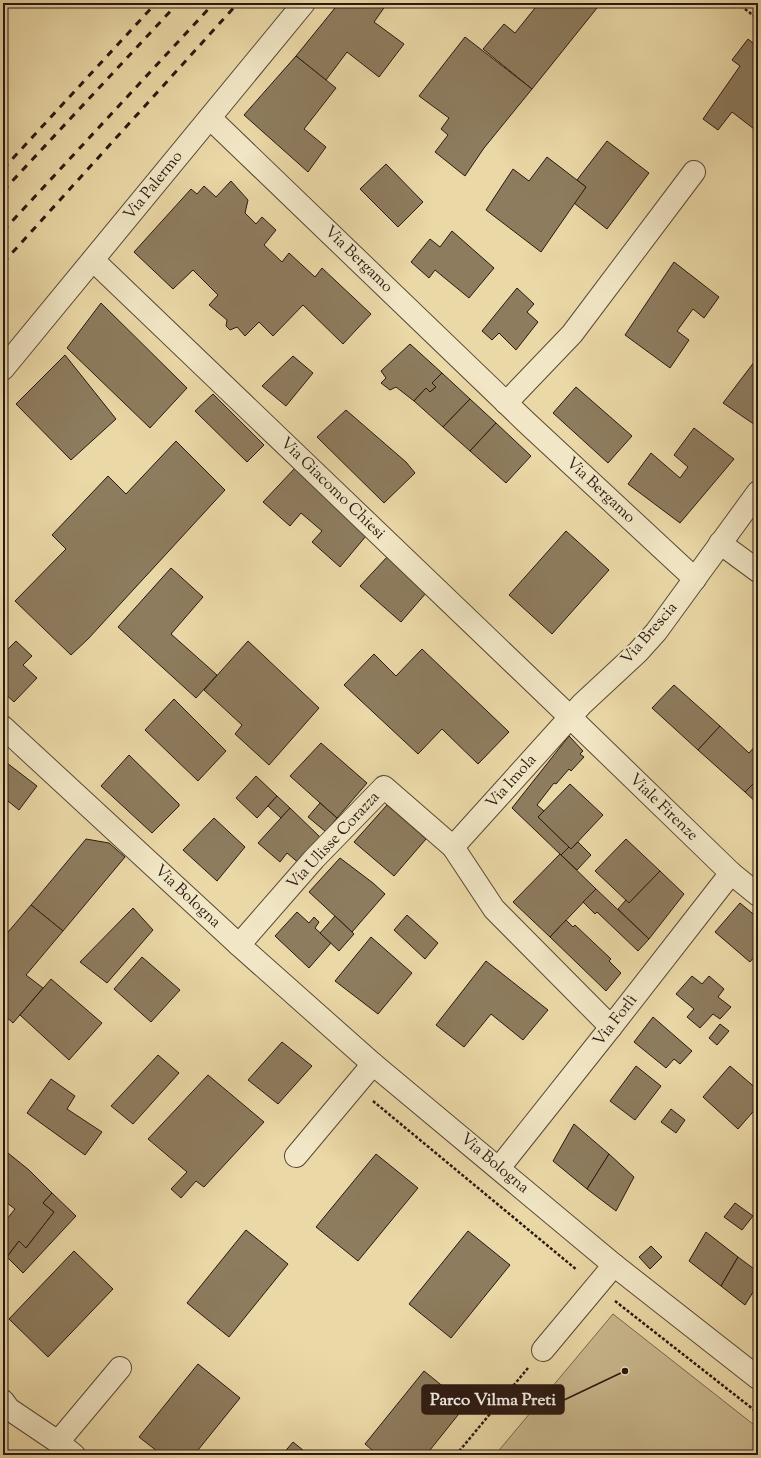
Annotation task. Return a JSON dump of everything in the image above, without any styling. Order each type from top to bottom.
[{"type":"street","name":"Via Palermo","points":[[3,369],[304,3]]},
{"type":"street","name":"Via Bergamo","points":[[210,118],[506,403],[695,579]]},
{"type":"street","points":[[506,403],[572,334],[694,172]]},
{"type":"street","name":"Via Giacomo Chiesi","points":[[93,260],[571,718]]},
{"type":"street","name":"Via Brescia","points":[[571,718],[582,704],[648,641],[675,608],[720,543],[758,492]]},
{"type":"street","points":[[720,543],[758,571]]},
{"type":"street","name":"Via Imola","points":[[453,847],[571,718]]},
{"type":"street","name":"Viale Firenze","points":[[571,718],[731,873],[758,895]]},
{"type":"street","name":"Via Bologna","points":[[3,727],[238,945],[373,1064],[614,1265],[758,1378]]},
{"type":"street","name":"Via Ulisse Corazza","points":[[238,945],[314,859],[384,787],[453,847],[494,909],[611,1027]]},
{"type":"street","name":"Via Forlì","points":[[499,1168],[731,873]]},
{"type":"street","points":[[296,1156],[373,1064]]},
{"type":"street","points":[[543,1350],[614,1265]]},
{"type":"street","points":[[5,1408],[66,1448],[120,1368]]},
{"type":"path","points":[[737,3],[758,19]]},
{"type":"path","points":[[354,1086],[597,1286],[758,1413]]},
{"type":"path","points":[[456,1455],[543,1350]]},
{"type":"shaded area","points":[[613,1314],[758,1428],[758,1455],[495,1455]]},
{"type":"building","points":[[339,3],[384,3],[386,5],[374,22],[404,44],[379,77],[347,52],[326,80],[296,56]]},
{"type":"building","points":[[539,3],[601,3],[532,89],[483,49],[504,24],[515,33]]},
{"type":"building","points":[[465,37],[532,89],[484,148],[465,176],[435,152],[448,135],[441,129],[449,118],[419,96]]},
{"type":"building","points":[[748,39],[758,47],[758,132],[732,112],[718,130],[703,119],[740,66],[732,60]]},
{"type":"building","points":[[296,56],[336,88],[304,129],[326,147],[308,172],[244,115]]},
{"type":"building","points":[[607,141],[649,173],[607,229],[574,203],[586,187],[577,180]]},
{"type":"building","points":[[547,157],[586,187],[541,252],[486,210],[513,169],[529,181]]},
{"type":"building","points":[[386,164],[423,202],[398,227],[360,189]]},
{"type":"building","points":[[231,181],[248,200],[245,213],[256,224],[262,217],[276,230],[264,245],[282,262],[289,253],[315,277],[322,268],[371,314],[343,344],[303,305],[273,336],[259,322],[245,336],[237,327],[230,330],[226,326],[227,320],[209,305],[218,295],[193,270],[173,289],[134,252],[191,189],[197,194],[204,186],[216,197]]},
{"type":"building","points":[[452,231],[494,268],[469,298],[435,270],[429,278],[411,262],[430,239],[440,247]]},
{"type":"building","points":[[674,262],[719,297],[704,318],[693,309],[677,331],[689,340],[670,368],[625,335]]},
{"type":"building","points":[[517,288],[534,304],[527,312],[538,322],[516,350],[499,333],[492,340],[482,331]]},
{"type":"building","points":[[101,303],[187,388],[150,428],[67,348]]},
{"type":"building","points":[[410,344],[442,373],[432,383],[436,387],[430,392],[426,388],[414,401],[396,387],[390,390],[381,383],[386,378],[381,371]]},
{"type":"building","points":[[65,355],[116,419],[71,460],[16,404]]},
{"type":"building","points":[[293,356],[313,373],[286,406],[262,386]]},
{"type":"building","points":[[758,357],[758,427],[723,403]]},
{"type":"building","points":[[442,373],[470,399],[443,427],[414,401],[426,388],[430,392],[436,387],[432,383]]},
{"type":"building","points":[[576,387],[632,436],[608,463],[553,413]]},
{"type":"building","points":[[213,394],[264,445],[247,462],[195,411]]},
{"type":"building","points":[[470,399],[496,423],[470,451],[443,427]]},
{"type":"building","points":[[346,410],[406,462],[415,473],[384,503],[317,437]]},
{"type":"building","points":[[496,423],[531,456],[506,483],[470,451]]},
{"type":"building","points":[[694,428],[734,459],[680,523],[628,484],[651,453],[680,478],[688,467],[674,455]]},
{"type":"building","points":[[176,441],[225,490],[88,639],[71,655],[15,601],[66,549],[52,535],[108,476],[126,494]]},
{"type":"building","points":[[295,468],[366,536],[340,567],[312,542],[322,531],[301,513],[290,526],[263,502]]},
{"type":"building","points":[[566,531],[609,570],[552,634],[509,595]]},
{"type":"building","points":[[388,556],[426,593],[401,622],[360,586]]},
{"type":"building","points":[[171,568],[203,597],[171,634],[217,675],[196,698],[118,627]]},
{"type":"building","points":[[16,641],[32,656],[23,665],[37,678],[14,702],[3,692],[3,645],[8,649]]},
{"type":"building","points":[[248,641],[319,708],[269,765],[235,734],[242,725],[204,690]]},
{"type":"building","points":[[422,649],[509,732],[478,764],[442,729],[418,754],[344,685],[374,654],[396,676]]},
{"type":"building","points":[[674,685],[720,726],[698,750],[652,708]]},
{"type":"building","points":[[174,699],[226,751],[198,781],[145,730]]},
{"type":"building","points":[[720,726],[749,753],[758,744],[758,779],[745,792],[698,750]]},
{"type":"building","points":[[569,736],[583,751],[580,754],[584,757],[571,771],[569,769],[556,784],[554,783],[537,805],[544,811],[538,817],[569,847],[561,855],[512,808]]},
{"type":"building","points":[[321,743],[367,783],[337,818],[290,776]]},
{"type":"building","points":[[129,755],[179,804],[179,806],[152,833],[101,786]]},
{"type":"building","points":[[3,760],[37,786],[19,810],[3,797]]},
{"type":"building","points":[[256,776],[277,796],[257,818],[236,798]]},
{"type":"building","points":[[758,779],[758,804],[745,792]]},
{"type":"building","points":[[570,784],[603,815],[571,849],[538,817]]},
{"type":"building","points":[[277,796],[290,808],[281,818],[268,806]]},
{"type":"building","points":[[320,803],[337,818],[326,832],[308,817]]},
{"type":"building","points":[[387,805],[426,839],[394,876],[354,842]]},
{"type":"building","points":[[290,808],[321,838],[300,864],[287,853],[280,862],[258,843]]},
{"type":"building","points":[[214,818],[245,847],[217,881],[183,850]]},
{"type":"building","points":[[86,839],[109,843],[125,857],[63,931],[31,905]]},
{"type":"building","points":[[626,839],[660,871],[629,903],[595,871]]},
{"type":"building","points":[[578,842],[591,855],[577,870],[561,855],[569,847],[571,849]]},
{"type":"building","points":[[560,854],[596,889],[550,937],[513,902]]},
{"type":"building","points":[[340,858],[385,894],[352,932],[309,892]]},
{"type":"building","points":[[660,871],[684,894],[649,939],[618,909],[626,900],[629,903]]},
{"type":"building","points":[[596,889],[649,939],[638,951],[597,912],[595,914],[583,902]]},
{"type":"building","points":[[740,903],[758,918],[758,952],[750,962],[715,932]]},
{"type":"building","points":[[31,905],[63,931],[26,975],[43,988],[13,1023],[3,1014],[3,938]]},
{"type":"building","points":[[133,908],[153,930],[107,983],[80,962]]},
{"type":"building","points":[[297,912],[309,923],[314,917],[319,922],[315,928],[331,943],[309,968],[275,936]]},
{"type":"building","points":[[407,915],[438,943],[425,959],[394,930]]},
{"type":"building","points":[[335,916],[354,934],[339,951],[320,933]]},
{"type":"building","points":[[566,920],[573,927],[575,925],[611,959],[609,961],[621,973],[606,991],[550,937]]},
{"type":"building","points":[[371,937],[412,973],[378,1014],[335,981]]},
{"type":"building","points":[[142,957],[180,990],[151,1022],[114,989]]},
{"type":"building","points":[[486,961],[548,1010],[523,1040],[491,1014],[464,1047],[436,1025]]},
{"type":"building","points":[[692,976],[702,984],[709,976],[724,989],[718,997],[731,1007],[720,1019],[713,1014],[700,1028],[687,1017],[694,1009],[676,994]]},
{"type":"building","points":[[51,979],[102,1023],[69,1060],[20,1015]]},
{"type":"building","points":[[653,1017],[692,1051],[680,1064],[674,1059],[666,1068],[634,1042]]},
{"type":"building","points":[[720,1024],[729,1031],[717,1045],[709,1038]]},
{"type":"building","points":[[282,1042],[312,1066],[278,1104],[248,1080]]},
{"type":"building","points":[[158,1055],[179,1073],[133,1124],[111,1106]]},
{"type":"building","points":[[636,1066],[661,1086],[635,1120],[610,1101]]},
{"type":"building","points":[[730,1066],[758,1090],[758,1106],[738,1129],[703,1097]]},
{"type":"building","points":[[208,1075],[264,1122],[204,1187],[196,1181],[181,1198],[171,1189],[187,1172],[148,1139]]},
{"type":"building","points":[[51,1079],[75,1096],[67,1109],[102,1132],[85,1155],[27,1113]]},
{"type":"building","points":[[671,1109],[685,1120],[676,1133],[661,1122]]},
{"type":"building","points":[[574,1124],[609,1154],[587,1189],[553,1161]]},
{"type":"building","points":[[3,1149],[29,1170],[52,1193],[43,1203],[54,1212],[26,1248],[19,1241],[7,1257],[3,1254],[3,1224],[15,1209],[3,1200]]},
{"type":"building","points":[[376,1154],[418,1188],[358,1261],[316,1227]]},
{"type":"building","points":[[609,1154],[634,1177],[616,1211],[587,1189]]},
{"type":"building","points":[[52,1193],[76,1216],[23,1273],[7,1257],[19,1241],[26,1248],[54,1212],[43,1203]]},
{"type":"building","points":[[735,1203],[753,1216],[742,1230],[724,1217]]},
{"type":"building","points":[[246,1230],[288,1264],[229,1337],[187,1303]]},
{"type":"building","points":[[468,1231],[510,1265],[451,1338],[409,1304]]},
{"type":"building","points":[[706,1232],[738,1257],[721,1286],[689,1261]]},
{"type":"building","points":[[651,1246],[662,1257],[650,1269],[639,1257]]},
{"type":"building","points":[[74,1251],[113,1289],[48,1357],[9,1319]]},
{"type":"building","points":[[738,1257],[758,1272],[758,1284],[745,1305],[721,1286]]},
{"type":"building","points":[[198,1364],[240,1398],[194,1455],[162,1455],[139,1437]]},
{"type":"building","points":[[424,1371],[466,1405],[426,1455],[378,1455],[365,1444]]},
{"type":"building","points":[[293,1442],[309,1455],[282,1455]]},
{"type":"railway","points":[[3,169],[156,3]]},
{"type":"railway","points":[[3,191],[178,3]]},
{"type":"railway","points":[[3,231],[214,3]]},
{"type":"railway","points":[[3,263],[238,3]]},
{"type":"place","name":"Parco Vilma Preti","points":[[625,1371]]}]
